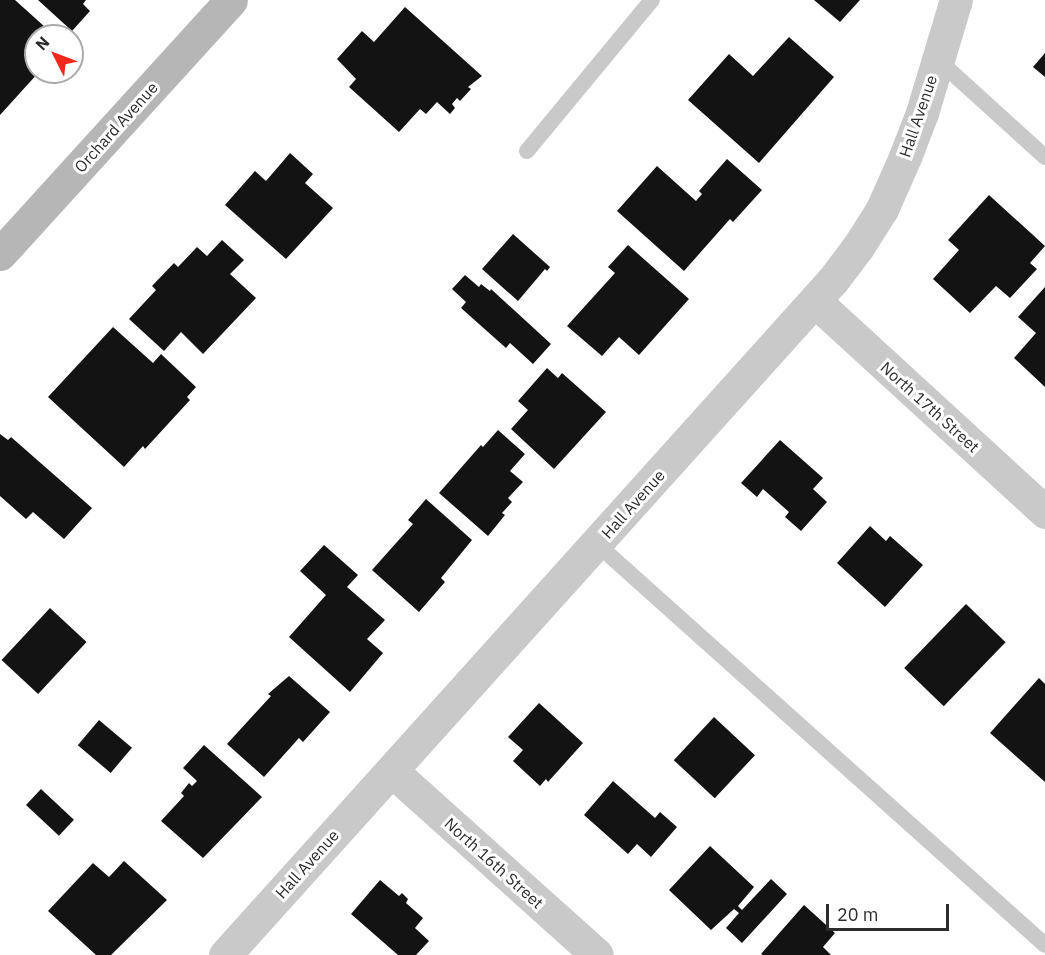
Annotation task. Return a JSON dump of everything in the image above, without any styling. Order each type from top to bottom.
[{"type":"street","name":"Orchard Avenue","points":[[0,254],[231,0]]},
{"type":"street","name":"Hall Avenue","points":[[225,955],[816,302],[858,247],[882,208],[922,113],[956,0]]},
{"type":"street","name":"North 17th Street","points":[[816,302],[1045,512]]},
{"type":"street","name":"North 16th Street","points":[[392,771],[597,955]]},
{"type":"lane","points":[[527,151],[652,0]]},
{"type":"lane","points":[[937,58],[1045,157]]},
{"type":"lane","points":[[597,544],[1045,945]]},
{"type":"building","points":[[0,0],[15,0],[42,24],[24,24],[24,84],[28,84],[0,115]]},
{"type":"building","points":[[38,0],[86,0],[83,4],[90,11],[78,24],[64,24]]},
{"type":"building","points":[[814,0],[860,0],[840,22]]},
{"type":"building","points":[[405,7],[482,76],[468,87],[471,89],[460,101],[457,98],[452,104],[455,108],[450,114],[437,102],[426,114],[420,109],[399,132],[349,87],[356,79],[337,59],[362,31],[374,42]]},
{"type":"building","points":[[789,37],[834,77],[759,163],[688,100],[729,54],[753,76]]},
{"type":"building","points":[[1045,53],[1045,77],[1033,67]]},
{"type":"building","points":[[290,153],[313,174],[305,183],[333,208],[286,259],[225,205],[255,171],[266,181]]},
{"type":"building","points":[[727,159],[762,190],[733,222],[730,219],[684,271],[617,211],[657,166],[696,201],[702,194],[699,191]]},
{"type":"building","points":[[989,195],[1045,246],[1030,263],[1037,269],[1010,298],[996,286],[970,313],[933,279],[959,250],[948,240]]},
{"type":"building","points":[[513,234],[550,267],[547,271],[545,269],[518,301],[482,269]]},
{"type":"building","points":[[222,240],[244,260],[230,274],[256,298],[203,354],[181,332],[164,351],[129,319],[156,290],[152,286],[174,263],[178,267],[197,247],[207,256]]},
{"type":"building","points":[[628,245],[689,299],[639,355],[619,337],[602,356],[567,326],[615,273],[608,267]]},
{"type":"building","points":[[465,275],[479,287],[481,284],[490,291],[491,289],[551,344],[533,364],[510,343],[506,348],[461,308],[466,302],[452,289]]},
{"type":"building","points":[[1045,287],[1045,387],[1014,358],[1036,333],[1018,317]]},
{"type":"building","points":[[113,327],[153,363],[161,354],[196,387],[187,397],[190,400],[145,449],[143,446],[124,467],[48,397]]},
{"type":"building","points":[[547,368],[558,378],[562,373],[606,412],[554,469],[511,429],[528,410],[518,401]]},
{"type":"building","points":[[498,430],[525,454],[510,471],[523,482],[508,498],[512,502],[502,513],[505,515],[488,536],[439,493],[481,445],[483,447]]},
{"type":"building","points":[[0,434],[8,440],[11,437],[92,508],[64,539],[33,512],[26,519],[0,496]]},
{"type":"building","points":[[780,440],[823,478],[813,489],[827,502],[801,531],[785,517],[789,512],[763,489],[757,497],[741,483]]},
{"type":"building","points":[[426,499],[472,540],[441,578],[445,582],[419,612],[372,570],[413,524],[408,520]]},
{"type":"building","points":[[870,526],[886,541],[890,536],[923,565],[885,607],[837,563]]},
{"type":"building","points":[[324,545],[358,575],[347,587],[385,620],[367,639],[383,653],[350,692],[289,637],[326,595],[300,571]]},
{"type":"building","points":[[966,604],[1006,642],[944,706],[904,668]]},
{"type":"building","points":[[50,608],[87,642],[38,694],[2,660]]},
{"type":"building","points":[[289,676],[330,712],[303,742],[299,738],[264,777],[227,744],[271,696],[268,694]]},
{"type":"building","points":[[1039,678],[1045,684],[1045,782],[990,733]]},
{"type":"building","points":[[539,703],[583,743],[548,782],[546,779],[540,786],[513,761],[523,750],[508,737]]},
{"type":"building","points":[[714,717],[755,755],[715,798],[674,760]]},
{"type":"building","points":[[99,720],[132,748],[111,773],[78,745]]},
{"type":"building","points":[[204,745],[262,797],[203,858],[161,821],[184,796],[181,793],[189,783],[192,786],[197,781],[183,768]]},
{"type":"building","points":[[613,781],[655,818],[660,812],[677,827],[651,857],[637,844],[628,854],[584,815]]},
{"type":"building","points":[[41,789],[74,820],[59,836],[26,805]]},
{"type":"building","points":[[710,846],[754,887],[738,906],[742,910],[771,879],[787,894],[742,943],[726,928],[739,913],[734,909],[711,930],[669,890]]},
{"type":"building","points":[[124,861],[167,900],[111,955],[96,955],[48,911],[93,863],[109,877]]},
{"type":"building","points":[[380,880],[399,896],[402,893],[408,899],[406,903],[423,918],[415,928],[429,941],[416,955],[398,955],[351,914]]},
{"type":"building","points":[[804,905],[835,933],[823,947],[831,955],[761,954]]}]
